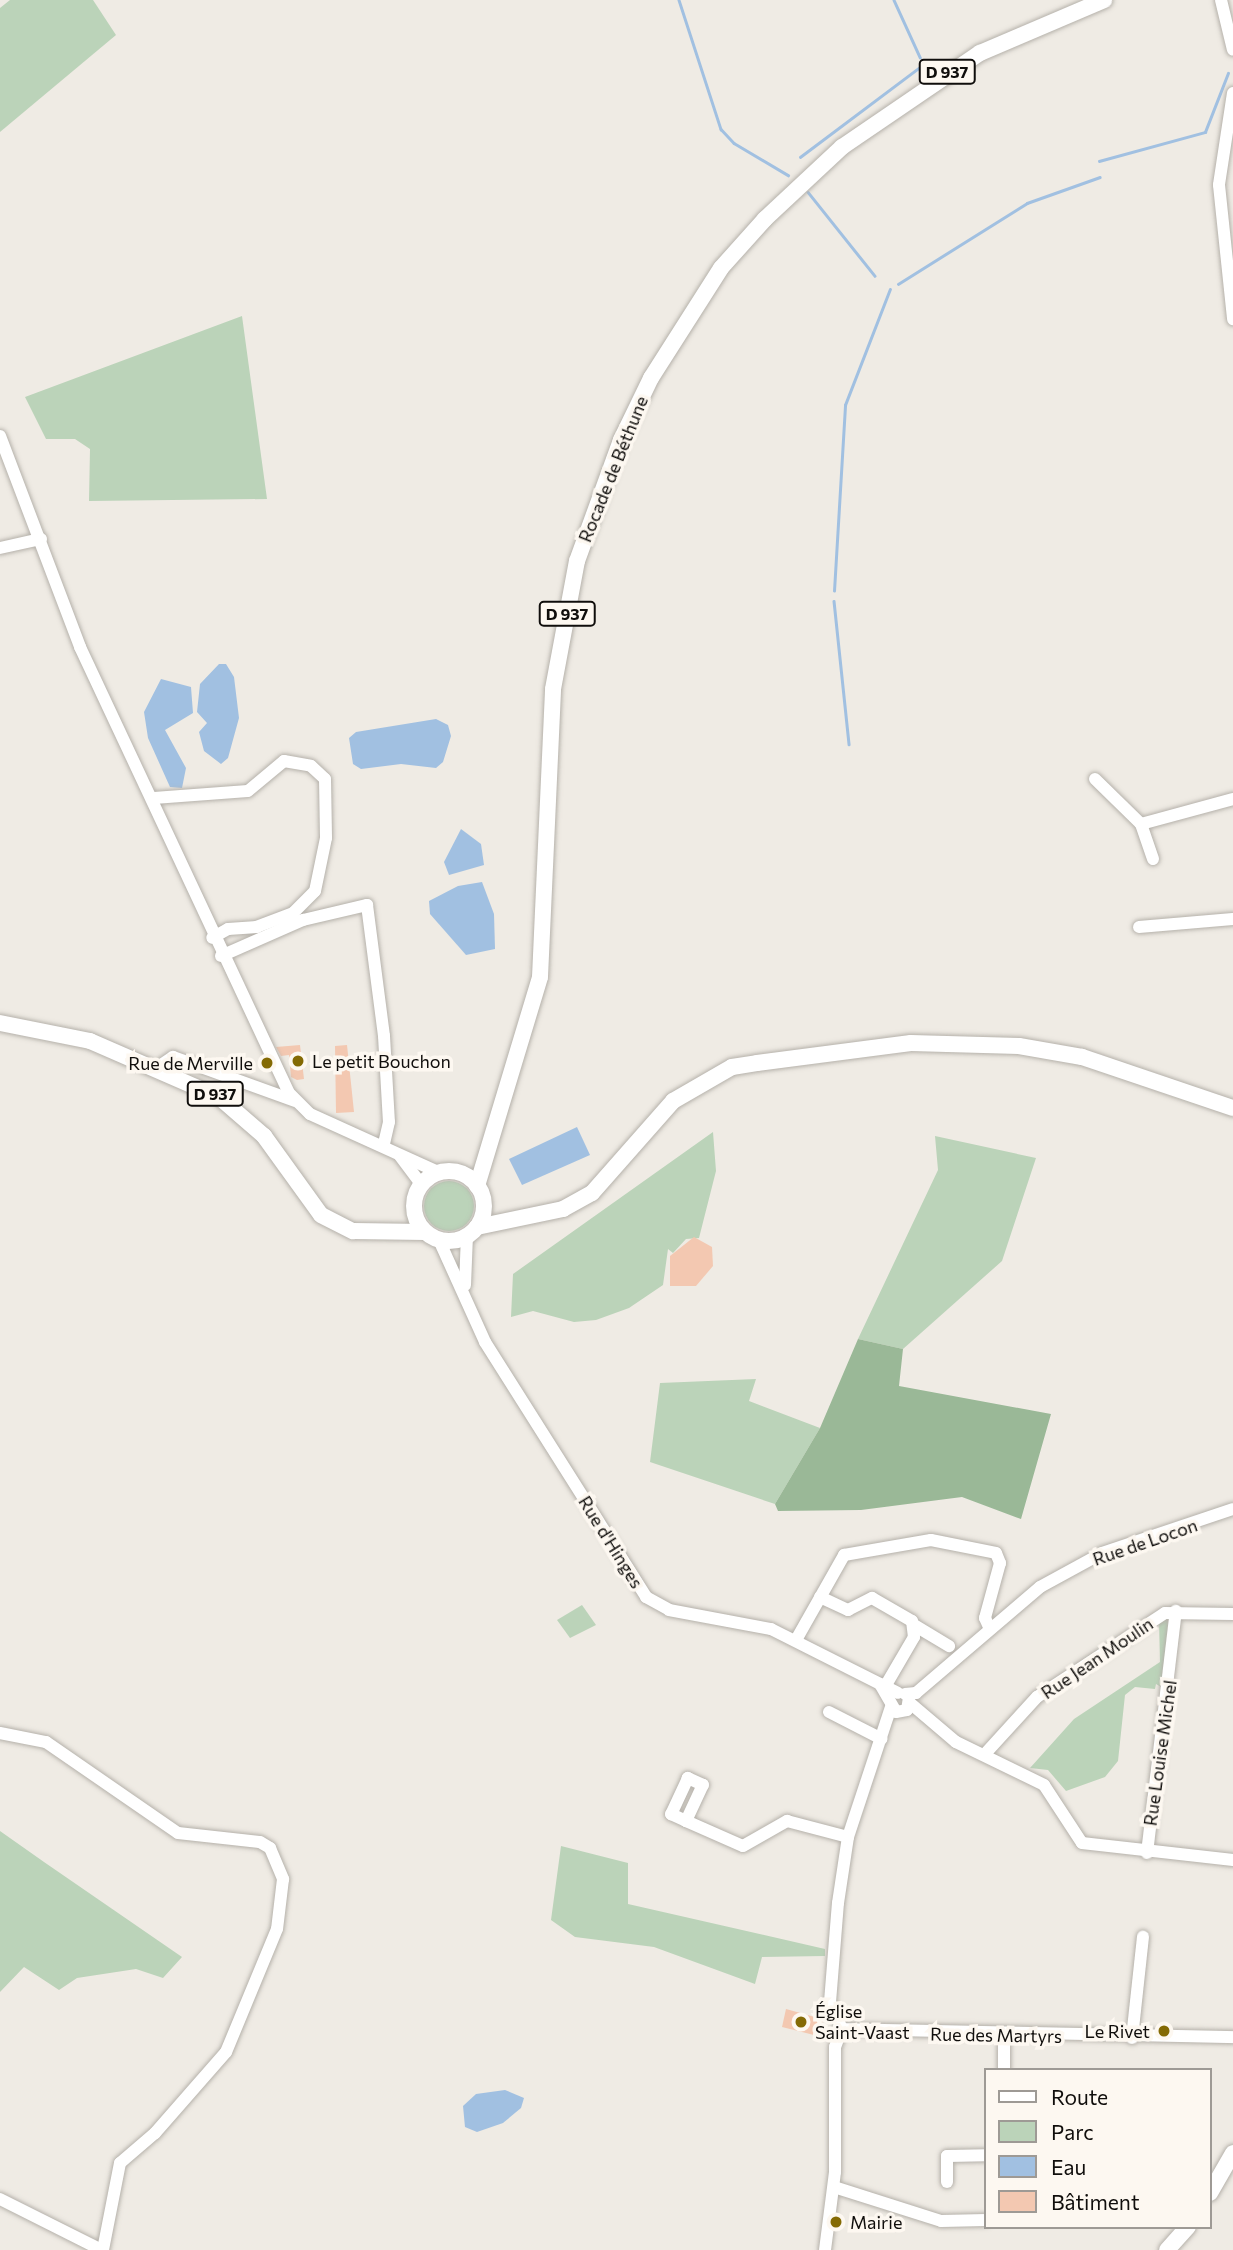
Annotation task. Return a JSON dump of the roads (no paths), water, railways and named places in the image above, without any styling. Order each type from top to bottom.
[{"type":"main road","name":"Rocade de Béthune","points":[[480,1192],[540,977],[553,689],[577,561],[621,440],[651,377],[722,268],[842,147],[980,53],[1104,0]]},
{"type":"main road","name":"D 937","points":[[0,1023],[90,1041],[158,1067],[245,1114],[321,1215],[354,1231],[432,1236]]},
{"type":"main road","points":[[414,1212],[432,1236],[472,1232],[542,1214],[592,1193],[673,1101],[732,1067],[911,1043],[1019,1045],[1082,1057],[1233,1108]]},
{"type":"main road","name":"Rocade de Béthune","points":[[447,1172],[475,1154],[501,1116]]},
{"type":"main road","points":[[382,1233],[414,1212],[422,1185],[447,1172],[507,1211],[542,1214]]},
{"type":"main road","points":[[472,1232],[480,1192]]},
{"type":"main road","points":[[1212,2190],[1233,2153]]},
{"type":"main road","points":[[1167,2250],[1186,2229]]},
{"type":"street","points":[[1221,0],[1232,31],[1233,50]]},
{"type":"street","points":[[1233,93],[1223,136],[1221,229],[1233,319]]},
{"type":"street","points":[[0,436],[80,647],[154,798],[212,938],[295,1102]]},
{"type":"street","points":[[0,548],[41,539]]},
{"type":"street","points":[[154,798],[248,790],[284,761],[311,766],[326,779],[327,838],[315,891],[293,913],[257,927],[228,929],[212,938]]},
{"type":"street","points":[[1096,779],[1141,824],[1153,859]]},
{"type":"street","points":[[1141,824],[1233,799]]},
{"type":"street","points":[[221,956],[303,920],[367,905],[384,1036],[388,1146],[422,1185]]},
{"type":"street","points":[[1139,927],[1233,919]]},
{"type":"street","points":[[158,1067],[173,1057],[295,1102],[319,1118],[447,1172]]},
{"type":"street","name":"Rue d'Hinges","points":[[469,1310],[463,1276],[472,1232]]},
{"type":"street","name":"Rue d'Hinges","points":[[432,1236],[469,1310],[646,1597],[669,1610],[771,1629],[882,1683],[901,1703]]},
{"type":"street","name":"Rue de Locon","points":[[901,1703],[1040,1587],[1102,1553],[1233,1509]]},
{"type":"street","points":[[796,1640],[820,1597],[852,1550],[931,1540],[989,1549],[1000,1563],[985,1618],[989,1627]]},
{"type":"street","points":[[820,1597],[848,1610],[872,1598],[949,1646]]},
{"type":"street","name":"Rue Jean Moulin","points":[[984,1755],[1037,1697],[1147,1623],[1176,1611],[1233,1614]]},
{"type":"street","name":"Rue Louise Michel","points":[[1147,1853],[1176,1611]]},
{"type":"street","points":[[882,1683],[914,1637],[914,1625]]},
{"type":"street","points":[[825,2250],[834,2187],[834,2070],[842,2029],[830,2003],[848,1837],[885,1733],[901,1703],[922,1714],[956,1742],[1044,1785],[1082,1843],[1147,1853],[1233,1860]]},
{"type":"street","points":[[829,1712],[885,1733]]},
{"type":"street","points":[[0,1733],[46,1742],[178,1833],[260,1842],[270,1848],[284,1879],[277,1929],[226,2053],[155,2133],[120,2163],[102,2250],[0,2199]]},
{"type":"street","points":[[686,1821],[743,1846],[787,1821],[848,1837]]},
{"type":"street","points":[[1132,2038],[1143,1937]]},
{"type":"street","name":"Rue des Martyrs","points":[[842,2029],[1132,2038],[1233,2038]]},
{"type":"street","points":[[1004,2034],[1004,2068]]},
{"type":"street","points":[[947,2182],[947,2156],[984,2155]]},
{"type":"street","points":[[834,2187],[942,2221],[984,2220]]},
{"type":"water","points":[[219,664],[226,664],[234,677],[239,718],[228,758],[221,764],[204,751],[199,732],[207,723],[197,712],[200,684]]},
{"type":"water","points":[[161,679],[191,687],[193,713],[165,730],[186,768],[182,788],[170,787],[148,738],[144,712]]},
{"type":"water","points":[[436,719],[448,725],[451,736],[443,762],[436,768],[401,764],[361,769],[353,764],[349,738],[356,732]]},
{"type":"water","points":[[461,829],[481,844],[484,865],[449,875],[444,862]]},
{"type":"water","points":[[482,882],[494,914],[495,949],[466,955],[430,914],[429,901],[458,886]]},
{"type":"water","points":[[577,1127],[590,1155],[522,1185],[509,1159]]},
{"type":"water","points":[[505,2090],[524,2098],[521,2108],[503,2123],[477,2132],[465,2127],[463,2106],[476,2094]]},
{"type":"waterway","points":[[679,0],[721,129],[734,143],[788,175]]},
{"type":"waterway","points":[[894,0],[920,57]]},
{"type":"waterway","points":[[800,157],[924,64]]},
{"type":"waterway","points":[[1099,161],[1205,132],[1228,73]]},
{"type":"waterway","points":[[898,284],[1027,203],[1100,177]]},
{"type":"waterway","points":[[808,192],[875,276]]},
{"type":"waterway","points":[[834,591],[845,405],[890,289]]},
{"type":"waterway","points":[[834,601],[849,744]]},
{"type":"place","name":"Le petit Bouchon","points":[[298,1061]]},
{"type":"place","name":"Rue de Merville","points":[[267,1063]]},
{"type":"place","name":"Église Saint-Vaast","points":[[801,2022]]},
{"type":"place","name":"Le Rivet","points":[[1164,2031]]},
{"type":"place","name":"Mairie","points":[[836,2222]]}]
